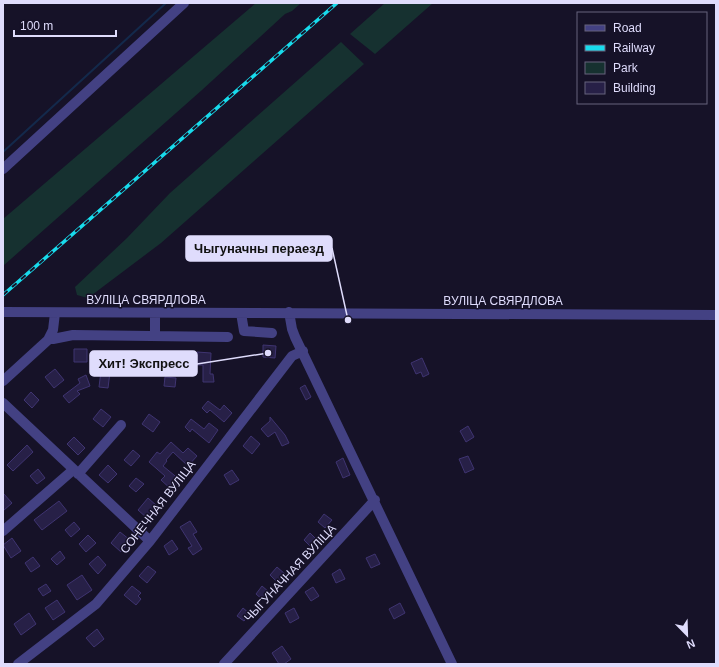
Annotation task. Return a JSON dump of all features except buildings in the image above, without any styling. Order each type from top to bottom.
[{"type":"street","points":[[3,169],[184,3]]},
{"type":"street","name":"ВУЛІЦА СВЯРДЛОВА","points":[[3,312],[289,312],[716,315]]},
{"type":"street","points":[[289,312],[292,329],[452,664]]},
{"type":"street","points":[[3,381],[50,337],[53,330],[55,313]]},
{"type":"street","points":[[155,313],[155,336]]},
{"type":"street","points":[[241,313],[244,331],[272,333]]},
{"type":"street","points":[[50,337],[54,339],[73,335],[228,336]]},
{"type":"street","name":"СОНЕЧНАЯ ВУЛІЦА","points":[[18,664],[96,604],[150,541],[292,356],[303,351]]},
{"type":"street","points":[[3,403],[150,541]]},
{"type":"street","points":[[3,531],[76,472],[121,425]]},
{"type":"street","name":"ЧЫГУНАЧНАЯ ВУЛІЦА","points":[[224,664],[375,500]]},
{"type":"green space","points":[[256,3],[301,3],[292,11],[285,14],[202,90],[3,266],[3,219]]},
{"type":"green space","points":[[385,3],[433,3],[375,54],[350,34]]},
{"type":"green space","points":[[341,42],[364,64],[161,243],[88,298],[77,295],[75,287],[127,238],[170,193]]},
{"type":"waterway","points":[[3,152],[166,3]]},
{"type":"railway","points":[[3,295],[337,3]]},
{"type":"place","name":"Чыгуначны пераезд","points":[[348,320]]},
{"type":"place","name":"Хит! Экспресс","points":[[268,353]]}]
